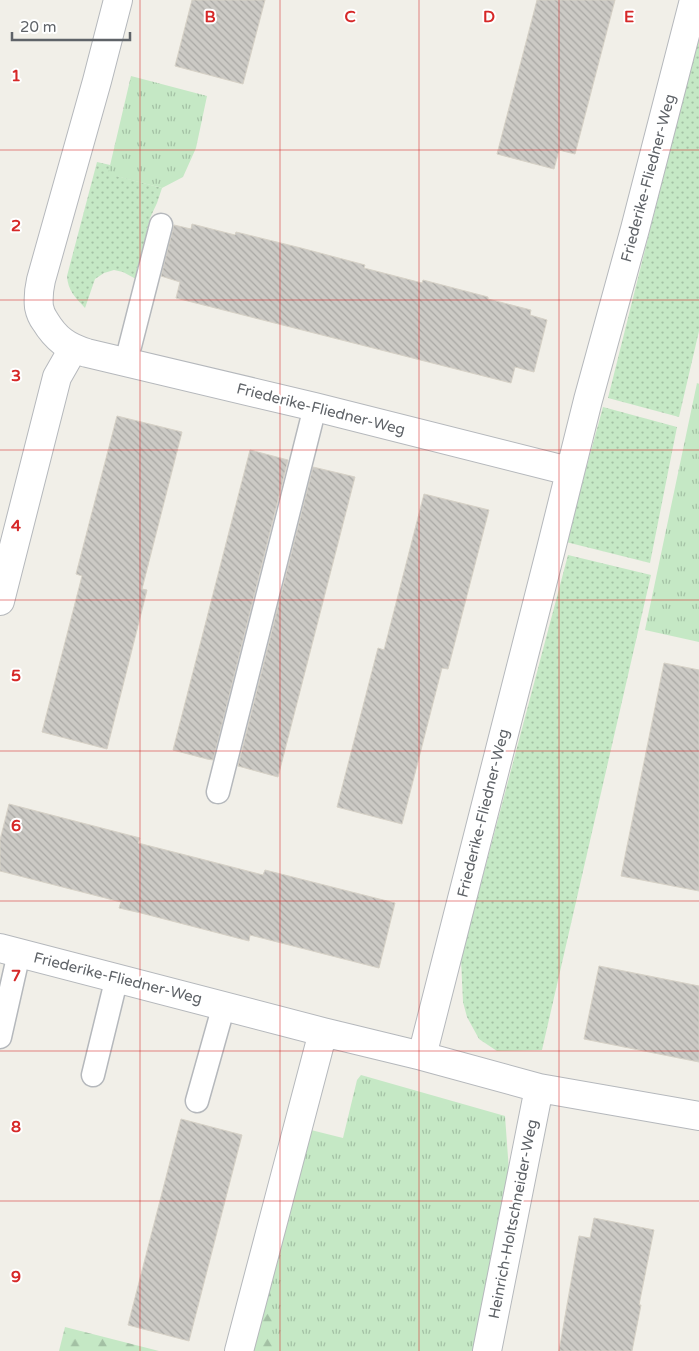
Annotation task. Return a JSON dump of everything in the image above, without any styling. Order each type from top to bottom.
[{"type":"street","name":"Friederike-Fliedner-Weg","points":[[118,0],[41,280],[39,308],[50,330],[73,349],[569,471]]},
{"type":"street","name":"Friederike-Fliedner-Weg","points":[[10,951],[422,1056],[551,549],[569,471],[694,0]]},
{"type":"street","points":[[0,601],[58,377],[73,349]]},
{"type":"street","points":[[239,1351],[323,1032]]},
{"type":"street","points":[[422,1056],[539,1088],[699,1116]]},
{"type":"street","name":"Heinrich-Holtschneider-Weg","points":[[487,1351],[539,1088]]},
{"type":"lane","points":[[126,362],[161,225]]},
{"type":"lane","points":[[218,792],[314,407]]},
{"type":"lane","points":[[0,1037],[10,951]]},
{"type":"lane","points":[[94,1075],[117,977]]},
{"type":"lane","points":[[197,1101],[224,1006]]},
{"type":"green space","points":[[699,34],[699,331],[679,417],[608,398]]},
{"type":"green space","points":[[131,76],[207,96],[196,148],[183,177],[162,188],[108,174]]},
{"type":"green space","points":[[97,162],[119,167],[117,176],[162,188],[150,218],[136,279],[123,272],[114,270],[104,273],[95,279],[85,308],[70,290],[67,276]]},
{"type":"green space","points":[[697,383],[699,384],[699,642],[645,630]]},
{"type":"green space","points":[[603,407],[677,427],[650,563],[566,542]]},
{"type":"green space","points":[[568,555],[651,575],[542,1050],[497,1051],[479,1039],[467,1017],[463,1002],[461,959]]},
{"type":"green space","points":[[361,1075],[505,1116],[510,1185],[476,1351],[273,1351],[270,1263],[303,1128],[343,1138],[357,1080]]},
{"type":"green space","points":[[270,1263],[297,1351],[246,1351]]},
{"type":"green space","points":[[65,1327],[159,1351],[59,1351]]},
{"type":"building","points":[[192,0],[265,0],[243,84],[175,66]]},
{"type":"building","points":[[537,0],[615,0],[575,154],[559,150],[554,169],[497,154]]},
{"type":"building","points":[[192,224],[235,235],[236,232],[301,248],[365,265],[364,268],[422,283],[423,280],[531,310],[530,315],[547,320],[534,372],[515,367],[511,383],[176,298],[180,282],[161,276],[174,225],[191,229]]},
{"type":"building","points":[[117,416],[182,432],[142,589],[147,590],[107,749],[42,732],[82,576],[76,574]]},
{"type":"building","points":[[250,450],[288,460],[213,760],[173,750]]},
{"type":"building","points":[[313,467],[355,477],[278,777],[238,766]]},
{"type":"building","points":[[424,494],[489,510],[448,669],[442,668],[402,824],[337,807],[378,648],[384,650]]},
{"type":"building","points":[[664,663],[699,670],[699,891],[621,876]]},
{"type":"building","points":[[9,804],[140,838],[138,843],[263,875],[265,870],[395,903],[379,968],[250,935],[249,941],[119,908],[121,902],[0,871],[0,840]]},
{"type":"building","points":[[599,966],[699,986],[699,1062],[584,1039]]},
{"type":"building","points":[[181,1119],[242,1135],[189,1341],[128,1325]]},
{"type":"building","points":[[594,1218],[654,1230],[632,1351],[559,1351],[579,1236],[590,1238]]}]
